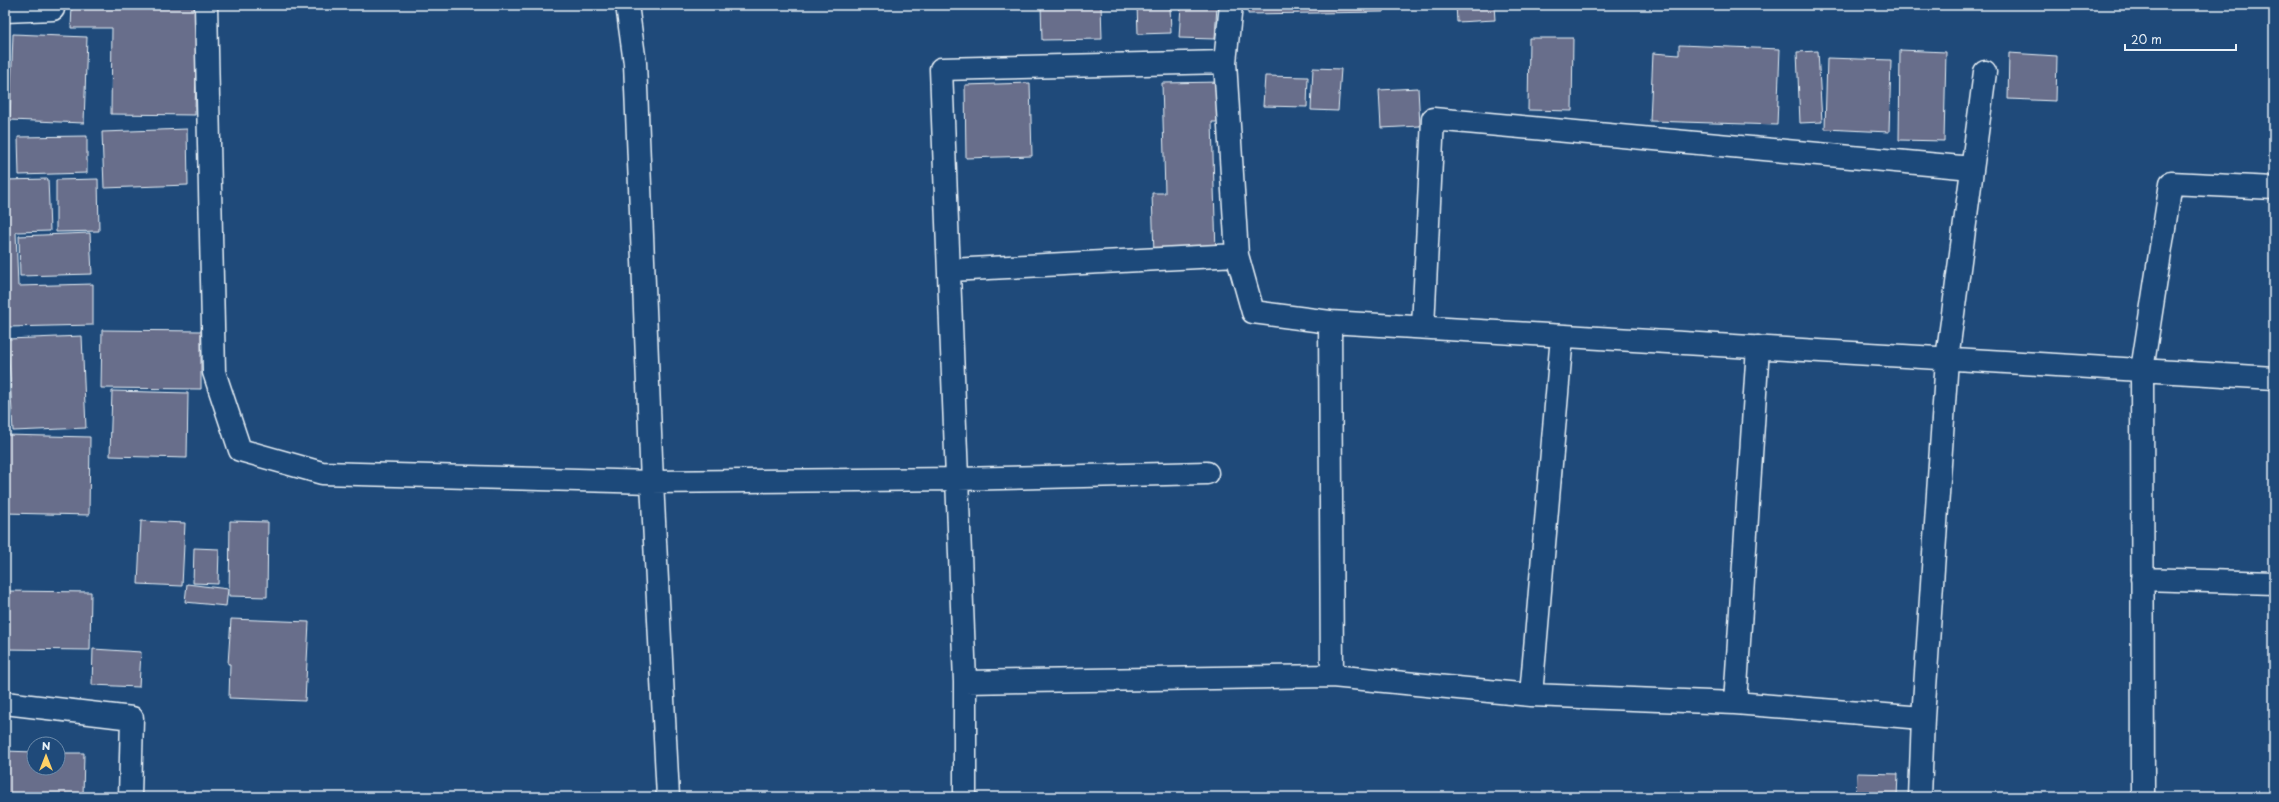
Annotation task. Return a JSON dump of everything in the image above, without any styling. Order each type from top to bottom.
[{"type":"street","points":[[5,11],[53,9],[53,5]]},
{"type":"street","points":[[206,5],[214,372],[240,450],[322,473],[652,482],[958,479],[1207,473]]},
{"type":"street","points":[[627,5],[635,63],[652,482],[668,797]]},
{"type":"street","points":[[1231,5],[1225,62],[1236,255],[1253,312],[1330,322],[2274,378]]},
{"type":"street","points":[[966,797],[966,682],[941,69],[1225,62]]},
{"type":"street","points":[[1920,797],[1923,718],[1947,359],[1985,72]]},
{"type":"street","points":[[1423,327],[1433,119],[1972,168]]},
{"type":"street","points":[[2143,797],[2142,370],[2171,183],[2274,188]]},
{"type":"street","points":[[950,270],[1236,255]]},
{"type":"street","points":[[1330,322],[1332,676]]},
{"type":"street","points":[[1531,695],[1562,336]]},
{"type":"street","points":[[1735,703],[1758,347]]},
{"type":"street","points":[[2142,579],[2274,584]]},
{"type":"street","points":[[966,682],[1332,676],[1531,695],[1735,703],[1923,718]]},
{"type":"street","points":[[5,703],[132,718],[130,797]]},
{"type":"building","points":[[72,5],[197,5],[195,115],[111,114],[112,28],[71,28]]},
{"type":"building","points":[[1041,5],[1101,5],[1102,39],[1042,40]]},
{"type":"building","points":[[1137,5],[1170,5],[1171,33],[1138,34]]},
{"type":"building","points":[[1181,5],[1217,5],[1215,39],[1179,38]]},
{"type":"building","points":[[1248,5],[1384,5],[1384,12],[1248,14]]},
{"type":"building","points":[[1387,5],[1416,5],[1416,6],[1387,7]]},
{"type":"building","points":[[1456,5],[1494,5],[1495,20],[1457,22]]},
{"type":"building","points":[[13,34],[87,37],[84,123],[10,120]]},
{"type":"building","points":[[1529,38],[1573,38],[1572,111],[1528,110]]},
{"type":"building","points":[[1679,45],[1780,49],[1777,125],[1650,121],[1653,53],[1679,55]]},
{"type":"building","points":[[1900,50],[1946,52],[1944,141],[1899,140]]},
{"type":"building","points":[[1818,51],[1822,122],[1800,123],[1797,52]]},
{"type":"building","points":[[2009,53],[2057,56],[2056,101],[2008,99]]},
{"type":"building","points":[[1827,58],[1891,60],[1889,132],[1825,129]]},
{"type":"building","points":[[1313,68],[1341,69],[1338,111],[1311,110]]},
{"type":"building","points":[[1265,76],[1308,77],[1307,107],[1263,106]]},
{"type":"building","points":[[1223,82],[1224,122],[1212,122],[1216,253],[1154,255],[1152,193],[1165,193],[1162,83]]},
{"type":"building","points":[[1030,83],[1032,156],[966,158],[965,85]]},
{"type":"building","points":[[1418,88],[1420,126],[1381,128],[1379,90]]},
{"type":"building","points":[[187,129],[188,185],[104,188],[102,132]]},
{"type":"building","points":[[87,136],[87,173],[19,175],[18,137]]},
{"type":"building","points":[[48,179],[50,231],[16,232],[18,286],[93,284],[93,325],[8,327],[5,180]]},
{"type":"building","points":[[98,179],[99,231],[56,232],[56,180]]},
{"type":"building","points":[[90,233],[92,274],[20,276],[19,236]]},
{"type":"building","points":[[102,330],[201,331],[201,389],[101,388]]},
{"type":"building","points":[[82,336],[86,428],[13,431],[8,339]]},
{"type":"building","points":[[112,391],[188,393],[187,458],[110,456]]},
{"type":"building","points":[[5,435],[90,437],[89,515],[5,513]]},
{"type":"building","points":[[141,521],[185,523],[182,586],[138,584]]},
{"type":"building","points":[[230,521],[268,522],[267,597],[229,596]]},
{"type":"building","points":[[194,548],[219,549],[218,584],[193,583]]},
{"type":"building","points":[[187,584],[228,589],[226,606],[185,602]]},
{"type":"building","points":[[5,591],[91,592],[90,650],[5,649]]},
{"type":"building","points":[[231,619],[309,622],[305,701],[229,698],[230,664],[228,664]]},
{"type":"building","points":[[93,649],[141,652],[139,687],[92,685]]},
{"type":"building","points":[[5,751],[26,752],[26,776],[66,776],[66,753],[84,753],[83,797],[5,797]]},
{"type":"building","points":[[1857,773],[1898,774],[1897,797],[1856,797]]}]
